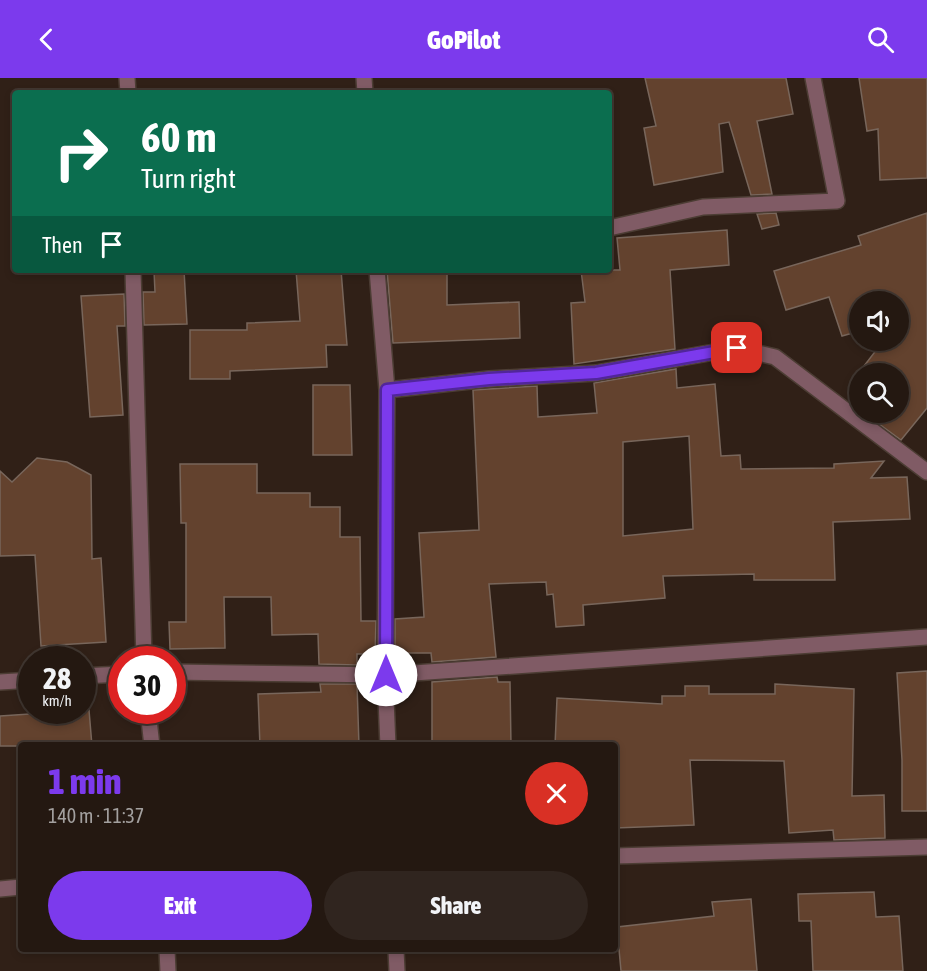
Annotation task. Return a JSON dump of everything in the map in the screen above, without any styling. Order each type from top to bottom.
[{"type":"street","points":[[612,227],[703,207],[837,201],[813,78]]},
{"type":"street","points":[[133,273],[144,646]]},
{"type":"street","points":[[377,273],[387,390],[388,742]]},
{"type":"street","points":[[387,390],[489,379],[596,373],[737,348],[775,357],[927,472]]},
{"type":"street","points":[[186,672],[386,675],[927,637]]},
{"type":"street","points":[[0,682],[18,681]]},
{"type":"street","points":[[149,724],[152,742]]},
{"type":"street","points":[[618,856],[927,847]]},
{"type":"street","points":[[0,888],[18,887]]},
{"type":"street","points":[[167,952],[168,971]]},
{"type":"street","points":[[396,952],[397,971]]},
{"type":"building","points":[[645,78],[786,78],[793,114],[757,121],[772,194],[751,195],[729,122],[719,124],[723,172],[654,185],[644,128],[656,126]]},
{"type":"building","points":[[859,78],[927,78],[927,178],[880,180],[878,129],[867,131]]},
{"type":"building","points":[[776,213],[779,225],[762,229],[757,214]]},
{"type":"building","points":[[927,213],[927,408],[901,440],[878,423],[909,423],[909,363],[866,363],[876,351],[909,351],[909,291],[849,291],[849,334],[842,336],[829,297],[786,310],[774,271],[861,245],[858,236]]},
{"type":"building","points":[[727,230],[729,265],[670,270],[675,349],[574,364],[571,303],[585,302],[581,273],[612,273],[612,270],[620,270],[617,238]]},
{"type":"building","points":[[154,273],[184,273],[187,324],[144,325],[143,292],[155,292]]},
{"type":"building","points":[[296,273],[341,273],[347,345],[326,345],[327,367],[230,371],[230,379],[190,379],[190,330],[247,330],[247,323],[300,321]]},
{"type":"building","points":[[387,273],[447,273],[447,305],[519,302],[520,338],[393,343]]},
{"type":"building","points":[[124,294],[125,326],[117,326],[123,415],[90,417],[81,296]]},
{"type":"building","points":[[676,369],[677,388],[715,384],[721,456],[740,455],[741,469],[834,468],[834,464],[884,461],[871,478],[907,477],[910,519],[833,522],[835,580],[754,580],[754,574],[663,576],[665,598],[583,605],[584,625],[556,627],[553,594],[547,595],[546,582],[489,584],[496,657],[432,662],[431,653],[395,653],[395,619],[424,617],[419,533],[479,530],[473,390],[537,386],[538,417],[597,413],[594,383]],"holes":[[[689,436],[693,529],[623,536],[623,442]]]},
{"type":"building","points":[[313,385],[350,385],[352,455],[313,455]]},
{"type":"building","points":[[37,458],[67,462],[91,475],[92,559],[101,558],[106,642],[41,646],[35,555],[0,556],[0,471],[12,482]]},
{"type":"building","points":[[180,464],[257,464],[257,493],[310,493],[310,507],[340,507],[340,537],[360,537],[361,621],[376,621],[375,654],[357,654],[357,665],[319,664],[318,634],[272,635],[271,597],[224,597],[225,648],[186,649],[186,646],[170,646],[169,622],[186,622],[186,523],[181,523]]},
{"type":"building","points":[[927,671],[927,811],[902,811],[902,760],[897,673]]},
{"type":"building","points":[[497,677],[498,682],[510,682],[511,742],[432,742],[432,682]]},
{"type":"building","points":[[320,684],[357,684],[359,742],[260,742],[258,694],[321,692]]},
{"type":"building","points":[[775,684],[854,689],[852,796],[884,795],[885,838],[834,840],[833,830],[789,833],[784,761],[690,760],[694,825],[618,828],[618,742],[555,742],[557,698],[662,704],[662,696],[685,696],[685,686],[709,686],[709,694],[775,694]]},
{"type":"building","points":[[18,715],[18,724],[90,724],[92,742],[18,742],[18,746],[0,746],[0,716]]},
{"type":"building","points":[[874,892],[876,917],[899,916],[903,971],[813,971],[811,921],[799,921],[798,894]]},
{"type":"building","points":[[751,899],[757,971],[621,971],[618,927],[714,916],[712,902]]},
{"type":"route","points":[[386,675],[387,390],[489,379],[596,373],[737,348]]}]
